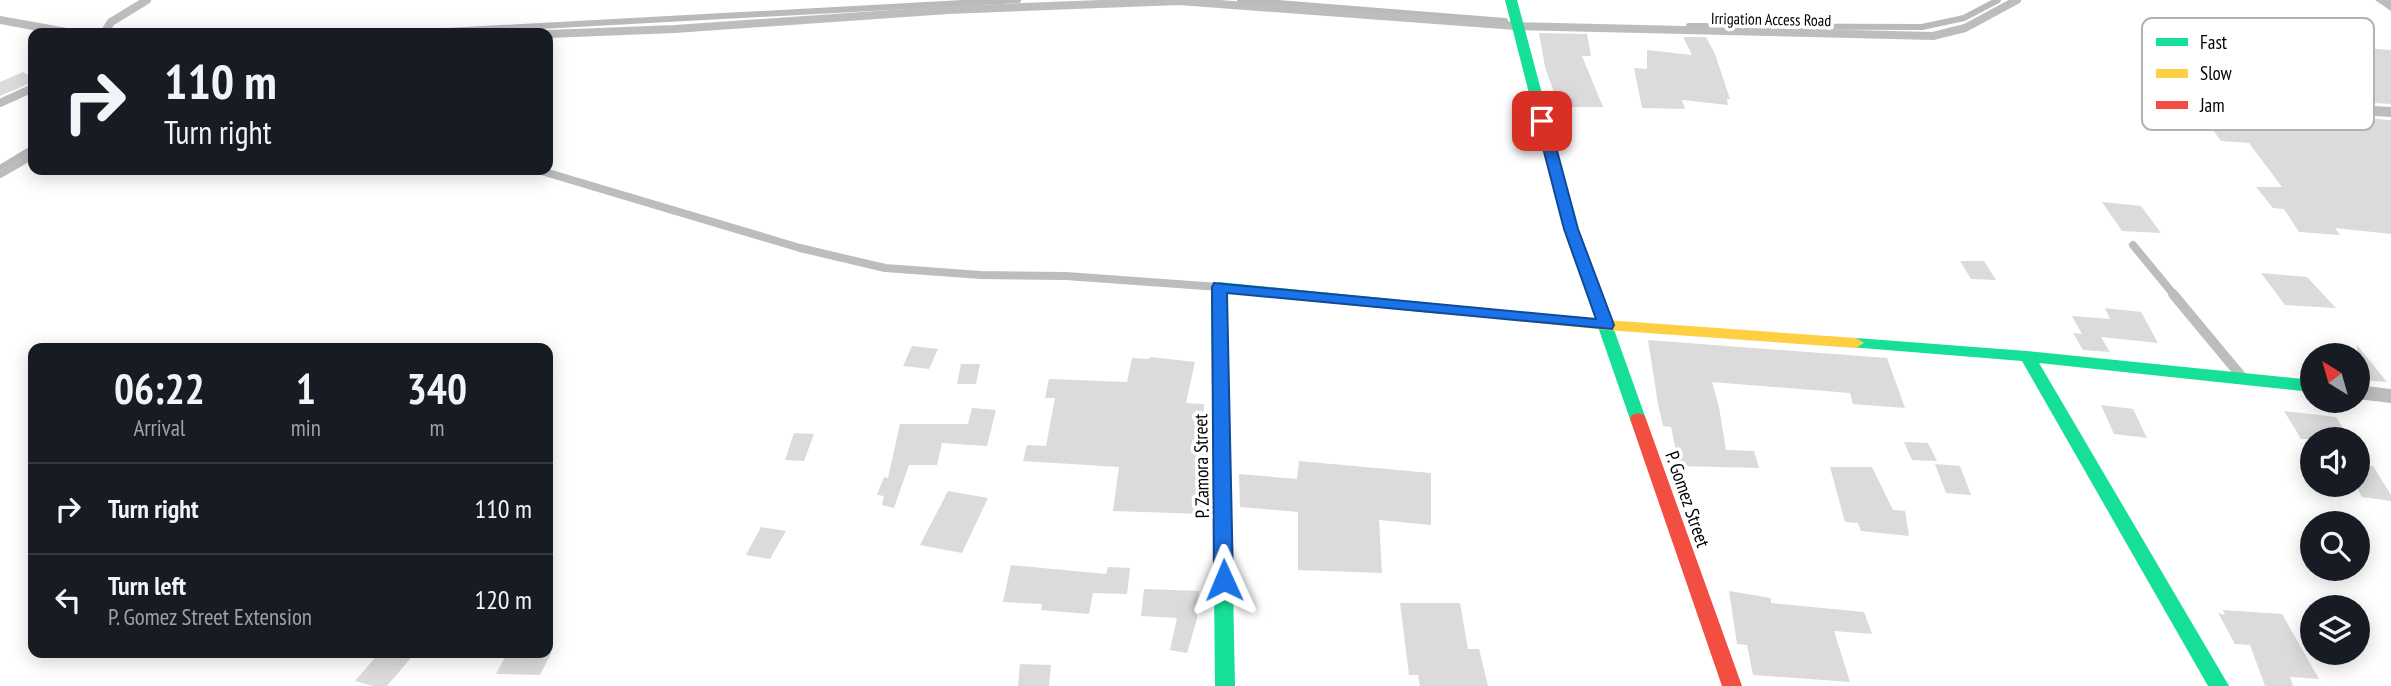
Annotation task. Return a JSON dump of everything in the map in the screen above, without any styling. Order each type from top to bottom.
[{"type":"street","name":"P. Gomez Street","points":[[1511,0],[1571,229],[1732,686]]},
{"type":"street","points":[[2382,0],[2391,7]]},
{"type":"street","points":[[1219,287],[1606,325],[2027,356],[2300,385]]},
{"type":"street","name":"P. Zamora Street","points":[[1219,287],[1225,686]]},
{"type":"street","points":[[2027,356],[2219,686]]},
{"type":"street","points":[[2370,393],[2391,396]]},
{"type":"lane","points":[[107,28],[111,22],[147,0]]},
{"type":"lane","name":"Irrigation Access Road","points":[[553,34],[675,29],[948,10],[1180,1],[1516,26],[1933,36],[1965,29],[2017,0]]},
{"type":"lane","points":[[0,20],[44,28]]},
{"type":"lane","points":[[0,103],[28,90]]},
{"type":"lane","points":[[0,174],[28,158]]},
{"type":"lane","points":[[553,174],[820,254],[884,268],[981,275],[1080,276],[1219,287]]},
{"type":"lane","points":[[2133,245],[2243,379]]},
{"type":"building","points":[[1539,33],[1587,34],[1591,56],[1582,56],[1603,107],[1559,107],[1545,67]]},
{"type":"building","points":[[1683,37],[1706,37],[1715,54],[1730,99],[1727,99],[1728,105],[1682,100],[1685,109],[1642,108],[1634,68],[1647,69],[1647,50],[1692,55]]},
{"type":"building","points":[[2374,49],[2391,50],[2391,104],[2374,103]]},
{"type":"building","points":[[23,72],[28,75],[28,84],[0,96],[0,82]]},
{"type":"building","points":[[2374,119],[2391,120],[2391,234],[2335,228],[2340,235],[2299,232],[2284,209],[2273,208],[2256,187],[2282,187],[2249,143],[2221,141],[2213,130],[2374,130]]},
{"type":"building","points":[[2102,202],[2141,206],[2161,233],[2122,231]]},
{"type":"building","points":[[1960,261],[1984,261],[1996,280],[1971,279]]},
{"type":"building","points":[[2261,273],[2307,277],[2336,308],[2285,305]]},
{"type":"building","points":[[2105,308],[2141,312],[2158,343],[2101,337],[2110,352],[2083,350],[2073,333],[2082,334],[2072,316],[2110,319]]},
{"type":"building","points":[[1648,340],[1887,358],[1905,408],[1853,404],[1850,393],[1712,382],[1726,450],[1754,451],[1759,468],[1679,466],[1671,427],[1663,426]]},
{"type":"building","points":[[912,346],[938,349],[929,369],[903,366]]},
{"type":"building","points":[[1150,357],[1195,362],[1186,403],[1204,404],[1202,451],[1205,514],[1113,511],[1119,467],[1023,461],[1027,445],[1046,446],[1055,398],[1045,398],[1049,379],[1127,382],[1132,358]]},
{"type":"building","points":[[2370,361],[2387,382],[2370,381]]},
{"type":"building","points":[[961,364],[980,364],[976,384],[957,384]]},
{"type":"building","points":[[2101,405],[2133,409],[2147,438],[2114,434]]},
{"type":"building","points":[[972,408],[996,410],[987,446],[942,443],[937,465],[909,465],[894,508],[882,505],[884,496],[877,495],[884,477],[888,478],[900,424],[968,424]]},
{"type":"building","points":[[2284,411],[2336,417],[2342,427],[2300,427],[2300,437]]},
{"type":"building","points":[[794,433],[814,434],[804,461],[785,460]]},
{"type":"building","points":[[1904,442],[1928,443],[1937,461],[1912,460]]},
{"type":"building","points":[[1299,461],[1431,473],[1431,525],[1379,520],[1382,573],[1298,570],[1298,512],[1240,507],[1239,474],[1297,479]]},
{"type":"building","points":[[1935,464],[1960,466],[1971,495],[1946,493]]},
{"type":"building","points":[[2370,466],[2373,466],[2391,495],[2391,501],[2362,497],[2370,497]]},
{"type":"building","points":[[1830,467],[1872,467],[1893,510],[1905,511],[1909,536],[1861,531],[1858,523],[1845,522]]},
{"type":"building","points":[[948,491],[988,498],[962,553],[920,545]]},
{"type":"building","points":[[761,527],[786,531],[770,559],[746,555]]},
{"type":"building","points":[[1011,565],[1106,574],[1108,567],[1130,568],[1127,594],[1093,593],[1089,614],[1041,610],[1042,604],[1003,602]]},
{"type":"building","points":[[1144,589],[1199,591],[1197,619],[1187,653],[1170,650],[1177,618],[1141,616]]},
{"type":"building","points":[[1729,591],[1771,598],[1771,603],[1864,612],[1872,634],[1834,631],[1850,682],[1753,675],[1747,645],[1737,644]]},
{"type":"building","points":[[1400,603],[1460,603],[1468,649],[1479,649],[1488,686],[1420,686],[1418,675],[1409,675]]},
{"type":"building","points":[[2223,610],[2282,614],[2300,646],[2300,665],[2311,665],[2319,679],[2290,677],[2293,686],[2265,686],[2250,645],[2235,644],[2218,613],[2225,615]]},
{"type":"building","points":[[375,658],[411,658],[387,686],[373,686],[355,681]]},
{"type":"building","points":[[504,658],[548,658],[540,675],[496,674]]},
{"type":"building","points":[[1020,664],[1051,665],[1049,686],[1018,686]]},
{"type":"waterway","points":[[502,28],[1018,0]]},
{"type":"waterway","points":[[1240,0],[1505,21]]},
{"type":"waterway","points":[[1689,26],[1922,27],[1964,18],[1998,0]]},
{"type":"waterway","points":[[0,168],[28,151]]},
{"type":"traffic: fast","points":[[1511,0],[1571,229],[1638,419]]},
{"type":"traffic: fast","points":[[1225,686],[1219,287],[1442,309]]},
{"type":"traffic: fast","points":[[1856,343],[2027,356],[2300,385]]},
{"type":"traffic: fast","points":[[2027,356],[2219,686]]},
{"type":"traffic: slow","points":[[1442,309],[1606,325],[1856,343]]},
{"type":"traffic: jam","points":[[1638,419],[1732,686]]},
{"type":"route","points":[[1224,580],[1219,287],[1606,325],[1571,229],[1542,121]]}]
